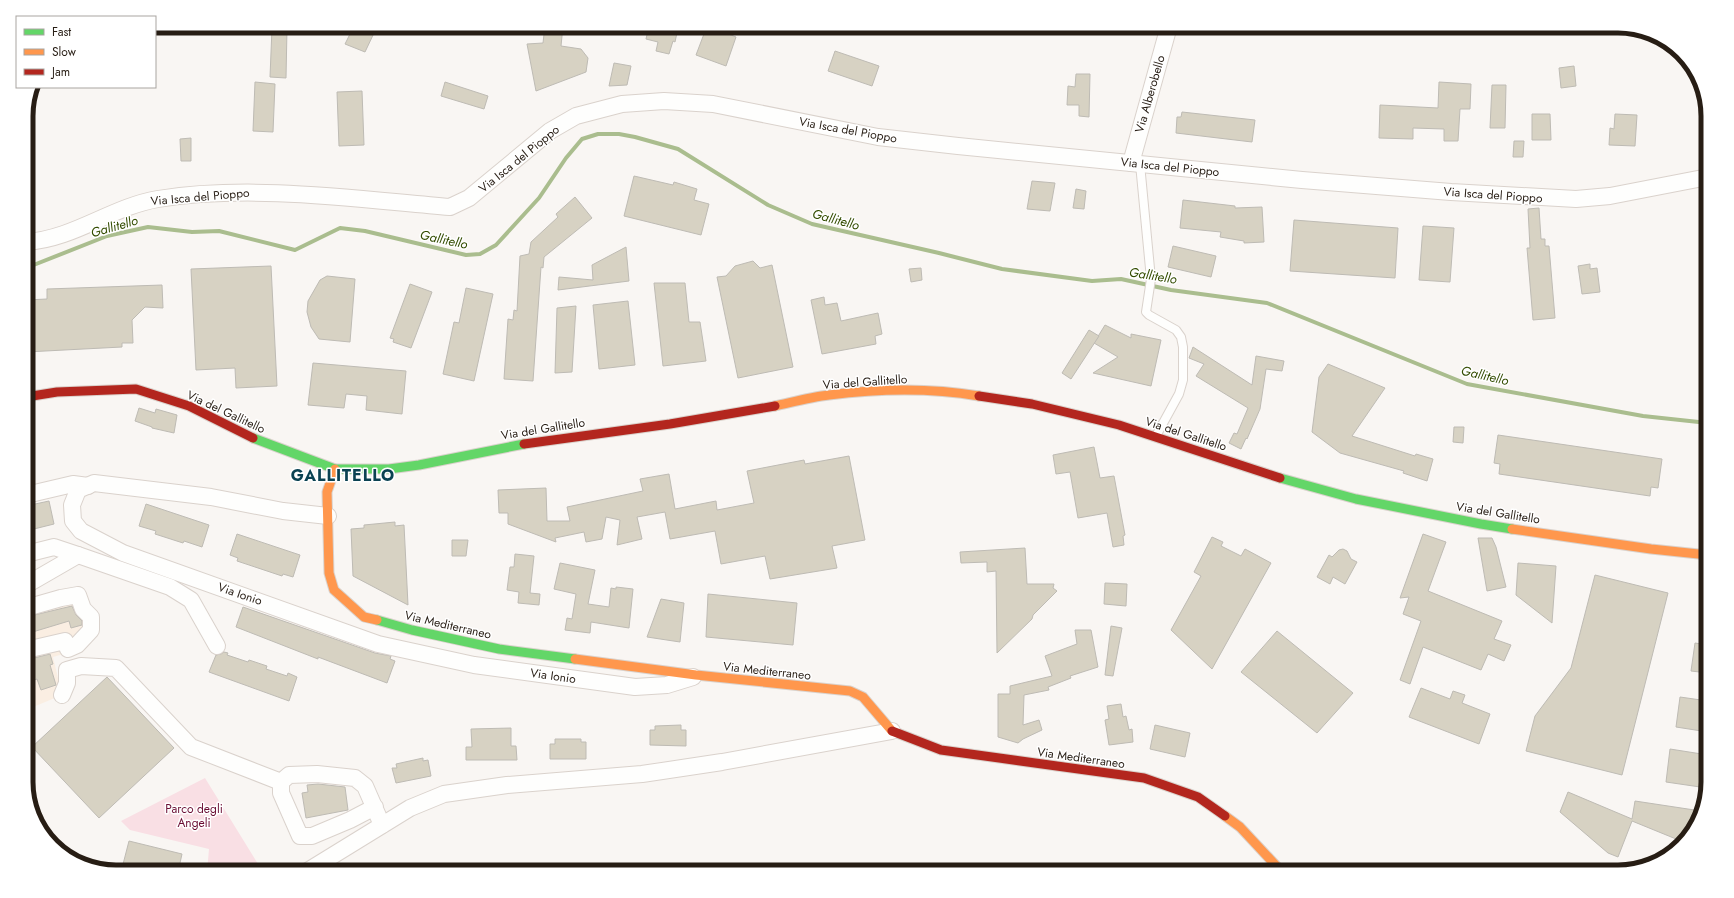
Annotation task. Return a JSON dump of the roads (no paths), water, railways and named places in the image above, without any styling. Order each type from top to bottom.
[{"type":"street","name":"Via Alberobello","points":[[1136,163],[1167,33]]},
{"type":"street","name":"Via Isca del Pioppo","points":[[33,242],[73,232],[100,218],[129,206],[157,199],[249,192],[450,207],[469,198],[550,131],[576,116],[622,104],[664,101],[713,104],[878,137],[1302,180],[1451,192],[1576,199],[1610,196],[1701,177]]},
{"type":"street","name":"Via del Gallitello","points":[[33,396],[57,392],[136,389],[189,406],[249,438],[335,469],[389,468],[420,465],[520,444],[670,424],[754,410],[829,395],[882,391],[956,392],[1032,404],[1119,425],[1283,479],[1356,499],[1481,524],[1651,549],[1701,554]]},
{"type":"street","name":"Via Mediterraneo","points":[[335,469],[327,492],[329,573],[334,590],[364,617],[412,630],[499,649],[696,675],[850,691],[863,698],[892,731],[942,750],[1144,778],[1198,797],[1240,827],[1275,865]]},
{"type":"street","points":[[33,493],[73,484],[88,486],[94,483],[211,497],[283,511],[328,516]]},
{"type":"street","name":"Via Ionio","points":[[88,486],[78,490],[72,505],[74,521],[81,531],[123,553],[378,644],[474,665],[635,687],[667,685],[696,675]]},
{"type":"street","points":[[33,552],[54,547],[170,587],[191,600],[217,646]]},
{"type":"street","points":[[33,581],[78,556]]},
{"type":"street","points":[[33,606],[78,595],[84,609],[91,617],[91,630],[77,645],[68,649],[64,641],[33,648]]},
{"type":"street","points":[[62,695],[67,683],[67,670],[81,666],[116,668],[190,747],[281,782]]},
{"type":"street","points":[[317,865],[410,808],[444,794],[507,785],[642,774],[722,762],[892,731]]},
{"type":"street","points":[[375,807],[350,820],[312,836],[300,836],[281,793],[281,782],[289,775],[317,774],[355,778],[366,786],[375,807],[382,825]]},
{"type":"lane","points":[[1136,163],[1151,279],[1146,312],[1176,330],[1181,337],[1183,347],[1183,380],[1179,394],[1156,436]]},
{"type":"waterway","name":"Gallitello","points":[[33,265],[107,236],[148,227],[192,232],[219,231],[295,250],[340,228],[365,231],[466,255],[480,254],[496,245],[539,198],[566,158],[582,139],[598,134],[619,134],[678,149],[768,205],[812,224],[1002,269],[1092,281],[1121,279],[1171,290],[1267,303],[1467,384],[1643,416],[1701,422]]},
{"type":"district","name":"GALLITELLO","points":[[343,475]]},
{"type":"park label","name":"Parco degli Angeli","points":[[194,816]]}]
